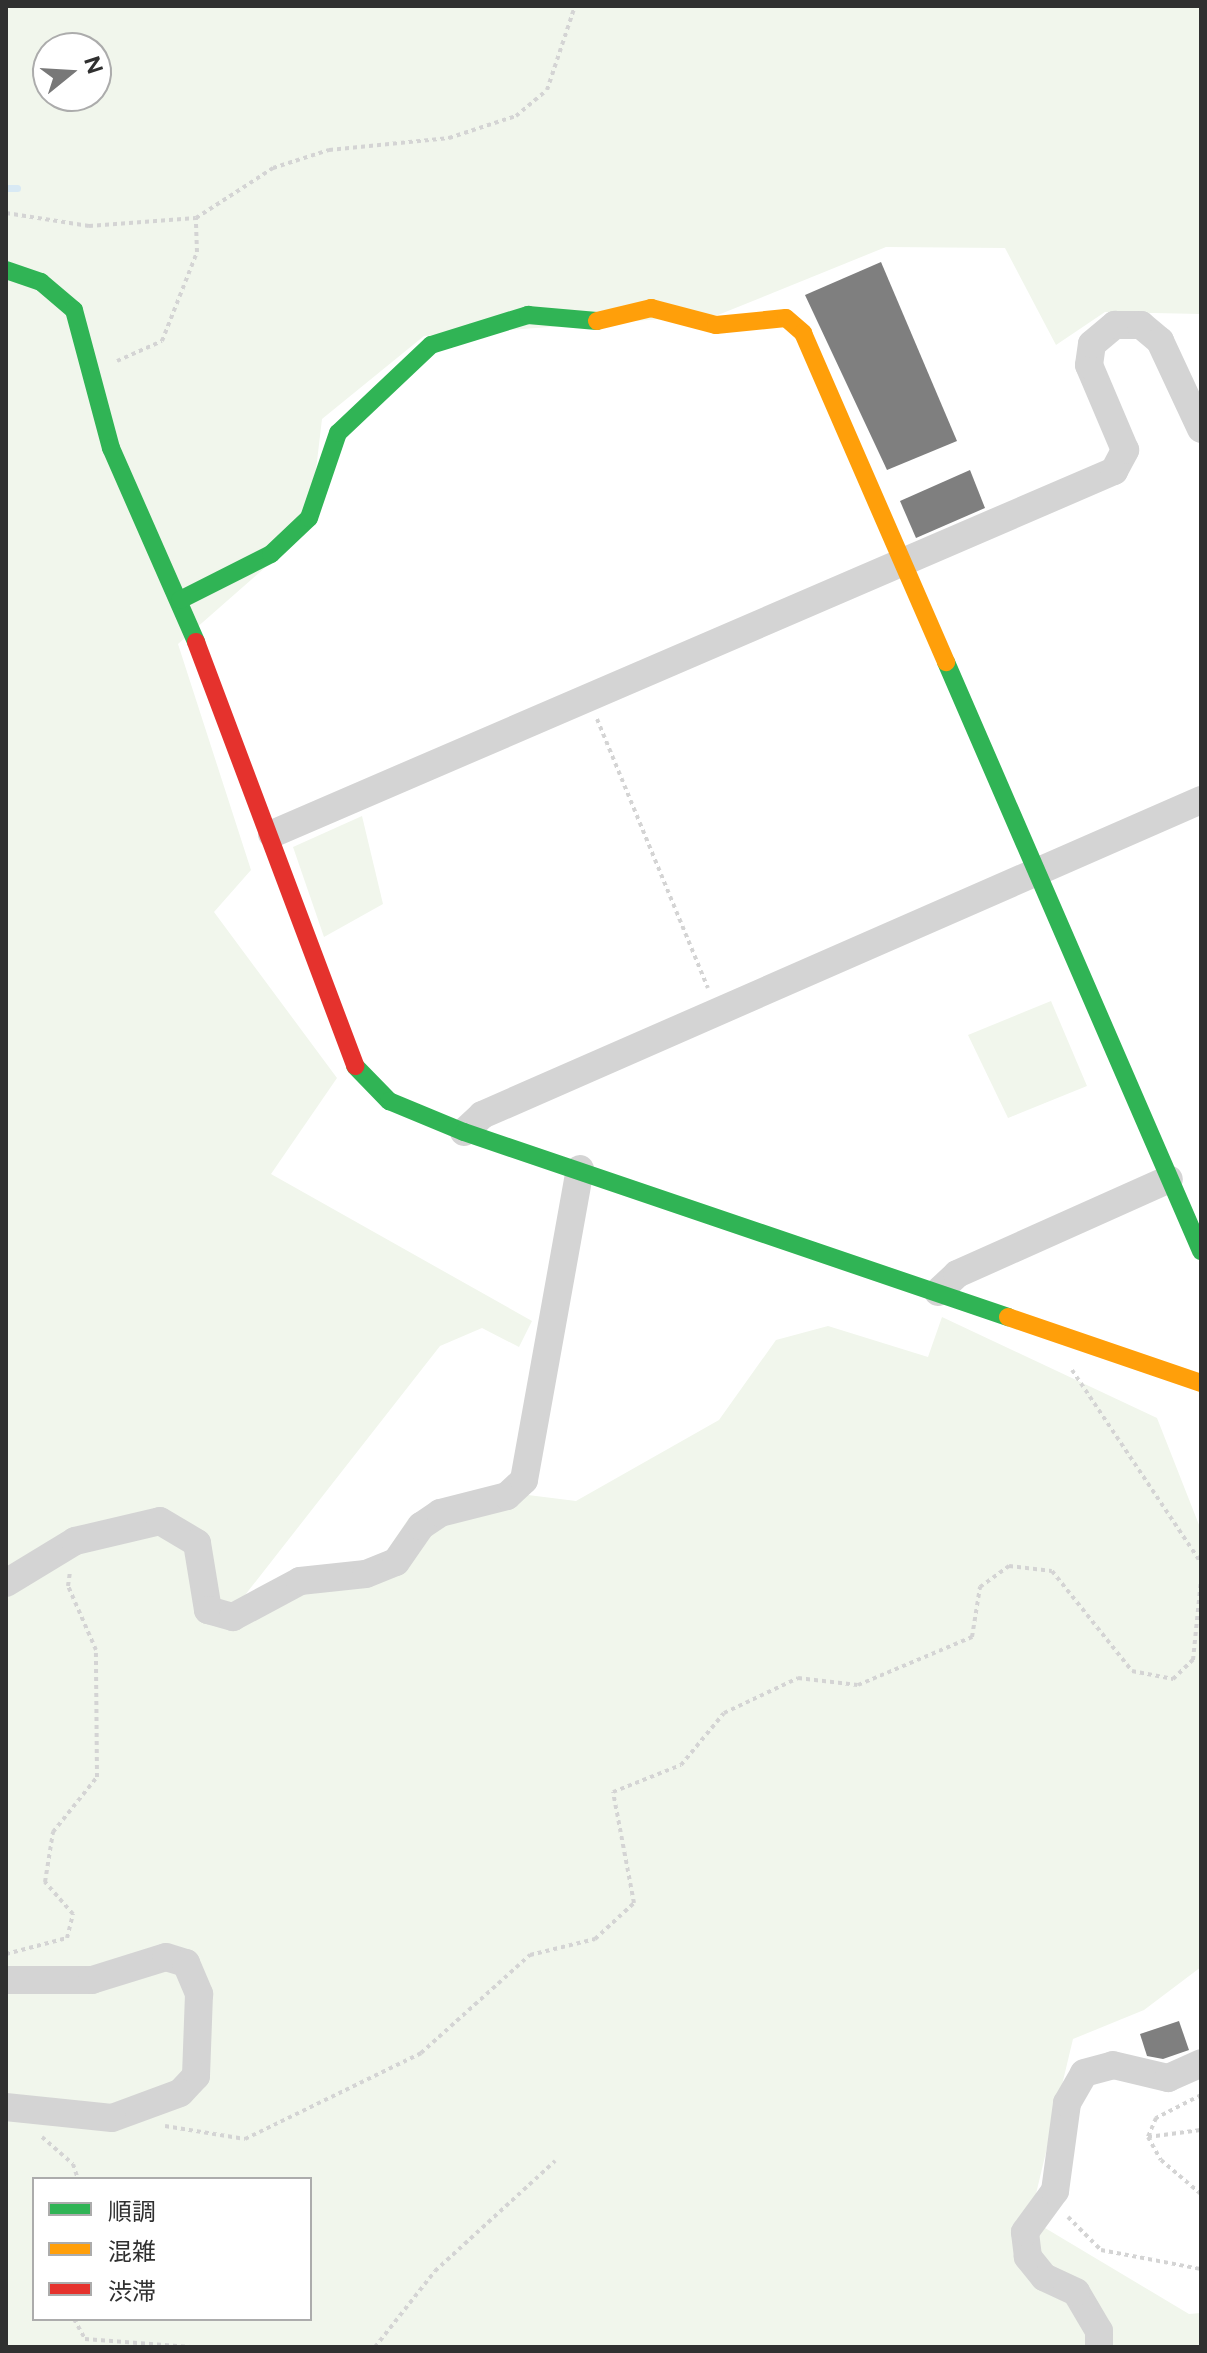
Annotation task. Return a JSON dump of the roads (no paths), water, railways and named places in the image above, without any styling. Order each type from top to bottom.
[{"type":"street","points":[[6,270],[41,282],[74,310],[111,448],[180,600],[272,834],[357,1071],[389,1101],[464,1132],[1201,1383]]},
{"type":"street","points":[[180,600],[271,554],[309,518],[338,433],[431,345],[528,315],[594,322],[651,308],[716,325],[786,318],[803,333],[1201,1251]]},
{"type":"street","points":[[272,834],[1114,471],[1125,450],[1089,365],[1092,344],[1115,325],[1141,325],[1160,341],[1201,429]]},
{"type":"street","points":[[464,1132],[482,1115],[1201,800]]},
{"type":"street","points":[[6,1583],[75,1541],[160,1521],[197,1543],[208,1610],[233,1617],[300,1581],[396,1562],[421,1526],[440,1513],[507,1496],[524,1480],[580,1169]]},
{"type":"street","points":[[938,1292],[957,1274],[1169,1179]]},
{"type":"street","points":[[6,1980],[92,1980],[166,1957],[186,1963],[199,1994],[196,2076],[180,2093],[112,2118],[6,2107]]},
{"type":"street","points":[[1099,2347],[1099,2331],[1076,2292],[1044,2277],[1028,2257],[1025,2232],[1055,2191],[1067,2103],[1084,2073],[1113,2065],[1168,2078],[1201,2063]]},
{"type":"waterway","points":[[6,188],[17,188]]}]
